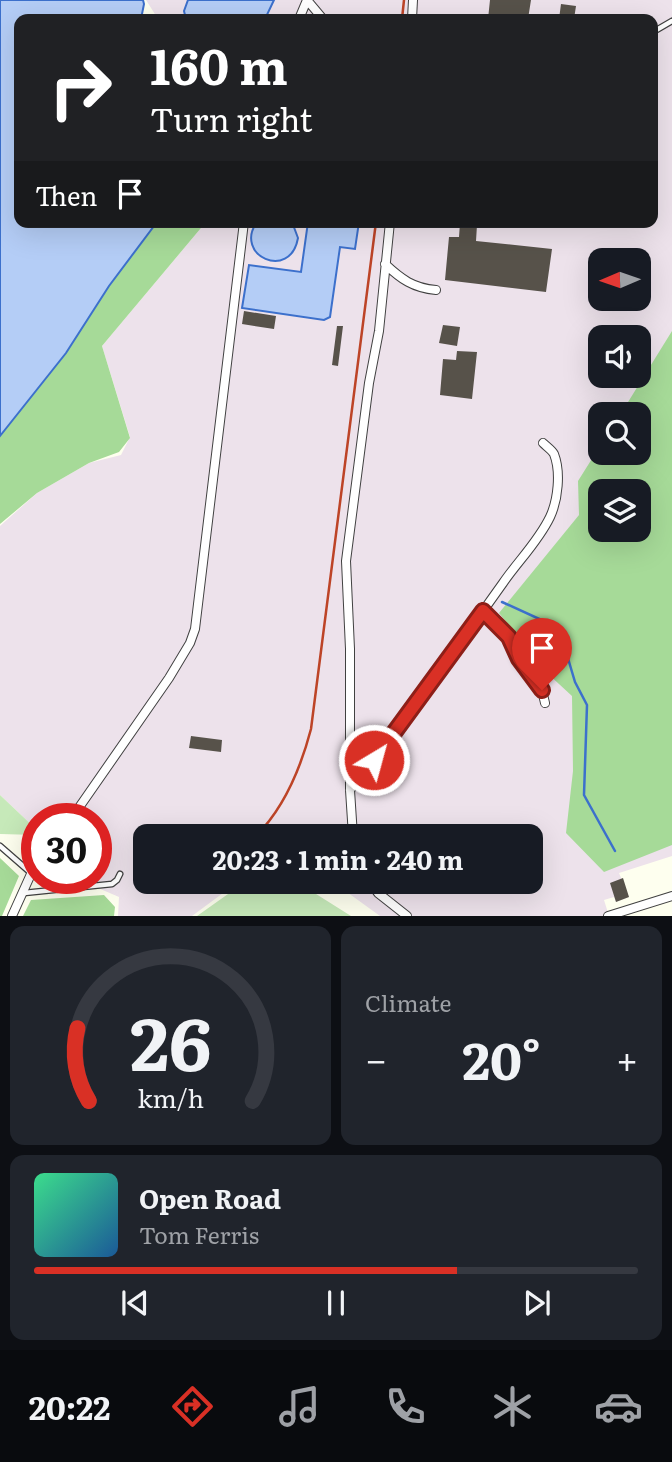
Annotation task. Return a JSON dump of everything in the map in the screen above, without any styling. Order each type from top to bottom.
[{"type":"street","points":[[307,0],[319,14]]},
{"type":"street","points":[[82,803],[169,678],[190,643],[195,629],[243,228]]},
{"type":"street","points":[[352,824],[346,561],[369,383],[379,331],[389,228]]},
{"type":"street","points":[[385,264],[411,285],[420,289],[436,290]]},
{"type":"street","points":[[350,790],[532,547],[551,516],[558,495],[556,474],[553,453],[543,443]]},
{"type":"street","points":[[483,611],[509,637],[519,659],[542,690],[545,703]]},
{"type":"street","points":[[12,916],[23,894]]},
{"type":"street","points":[[379,894],[407,916]]},
{"type":"street","points":[[608,916],[672,896]]},
{"type":"lane","points":[[0,846],[21,861]]},
{"type":"lane","points":[[112,884],[121,874]]},
{"type":"shaded area","points":[[146,0],[672,0],[672,856],[619,873],[629,897],[616,902],[614,897],[604,900],[609,916],[380,916],[350,894],[543,894],[543,824],[133,824],[133,894],[222,894],[192,916],[118,916],[119,897],[112,894],[112,803],[21,803],[21,815],[0,795],[0,526],[37,493],[89,463],[121,455],[130,437],[102,346],[201,228],[658,228],[658,14],[155,14]]},
{"type":"green space","points":[[152,228],[201,228],[102,346],[130,438],[119,452],[89,463],[37,493],[0,524],[0,436],[66,353],[109,286]]},
{"type":"green space","points":[[672,331],[672,845],[604,872],[566,833],[573,771],[572,696],[546,672],[499,613],[579,515],[578,481],[588,465],[651,465],[651,402],[628,402],[637,388],[651,388],[651,365]]},
{"type":"green space","points":[[0,795],[21,815],[21,835],[0,834]]},
{"type":"green space","points":[[0,858],[19,876],[2,916],[0,916]]},
{"type":"green space","points":[[228,894],[316,894],[351,916],[197,916]]},
{"type":"green space","points":[[104,895],[115,907],[114,916],[23,916],[31,900]]},
{"type":"water","points":[[0,0],[143,0],[142,14],[14,14],[14,228],[152,228],[109,286],[66,353],[0,436]]},
{"type":"water","points":[[188,0],[274,0],[267,14],[185,14]]},
{"type":"water","points":[[254,228],[294,228],[298,238],[293,251],[285,259],[275,261],[257,253],[252,245]]},
{"type":"water","points":[[307,228],[358,228],[355,249],[340,247],[330,317],[324,320],[242,308],[249,265],[301,272]]},
{"type":"building","points":[[490,0],[531,0],[529,14],[489,14]]},
{"type":"building","points":[[561,4],[576,6],[575,14],[560,14]]},
{"type":"building","points":[[460,228],[477,228],[476,241],[552,249],[546,292],[445,280],[449,237],[459,237]]},
{"type":"building","points":[[244,311],[276,316],[274,329],[242,324]]},
{"type":"building","points":[[443,325],[460,327],[457,346],[439,343]]},
{"type":"building","points":[[337,326],[343,326],[338,366],[332,365]]},
{"type":"building","points":[[457,351],[477,352],[472,399],[440,395],[443,359],[456,360]]},
{"type":"building","points":[[191,736],[222,740],[221,752],[189,748]]},
{"type":"building","points":[[623,878],[629,897],[616,902],[610,883]]},
{"type":"waterway","points":[[502,602],[559,628],[575,682],[587,705],[584,795],[615,851]]},
{"type":"railway","points":[[403,14],[404,0]]},
{"type":"railway","points":[[267,824],[290,786],[311,729],[375,228]]},
{"type":"route","points":[[374,760],[483,611],[509,637],[519,659],[542,690]]}]
